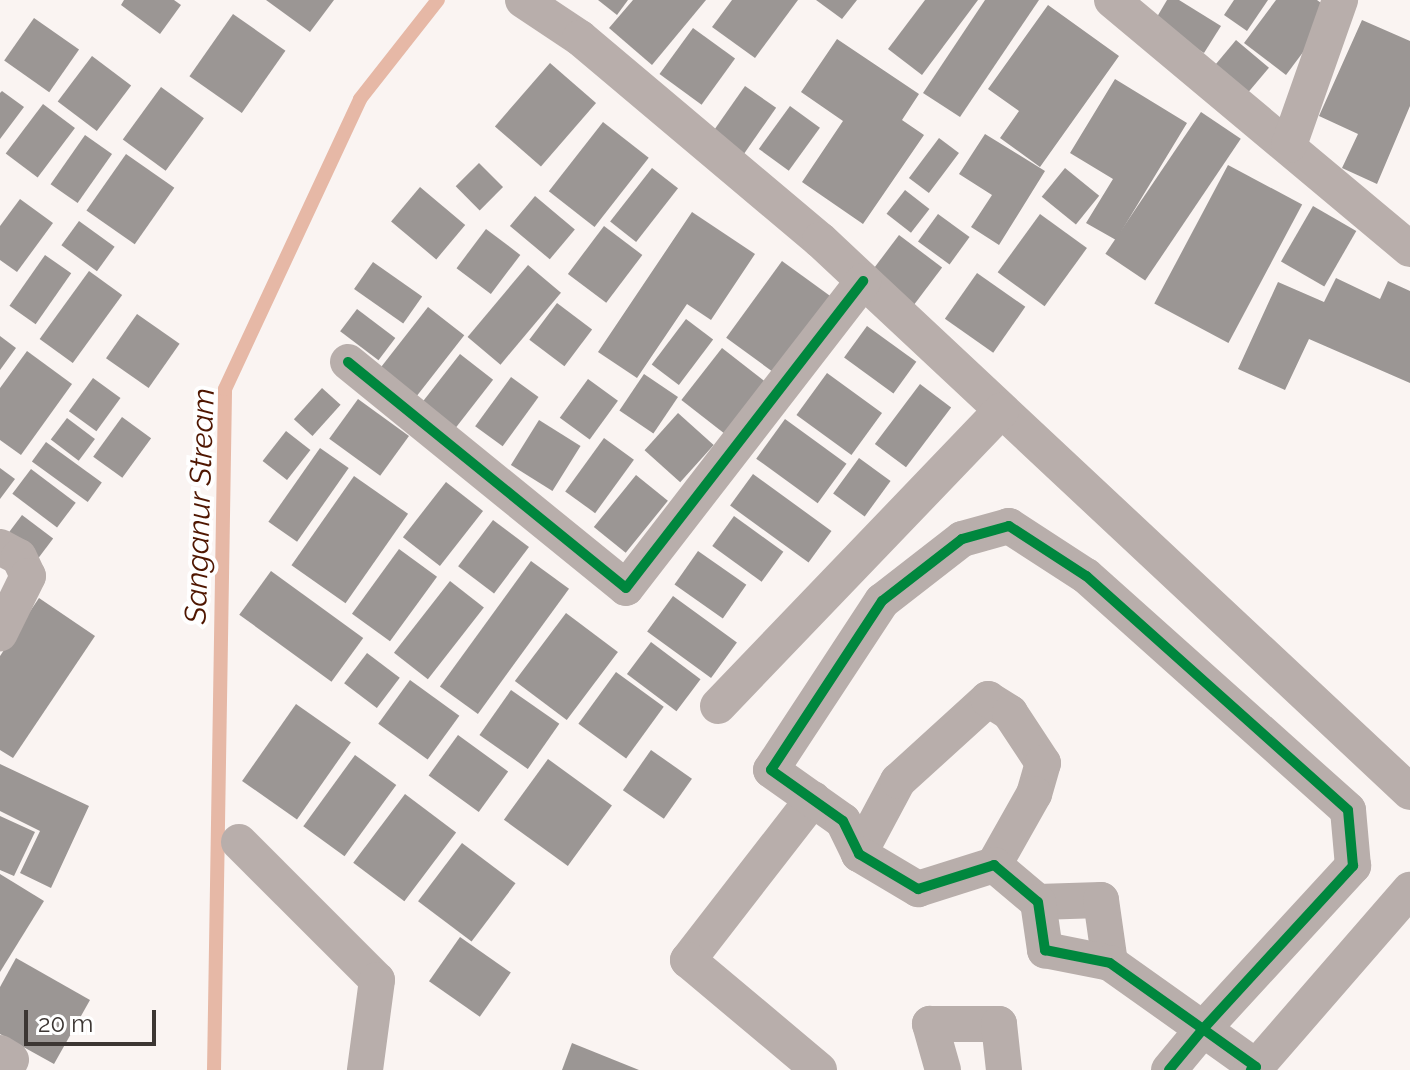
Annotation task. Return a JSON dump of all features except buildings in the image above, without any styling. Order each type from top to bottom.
[{"type":"street","points":[[523,0],[580,38],[863,281],[1410,792]]},
{"type":"street","points":[[1112,0],[1410,249]]},
{"type":"street","points":[[1289,145],[1340,0]]},
{"type":"street","points":[[348,362],[626,588],[863,281]]},
{"type":"street","points":[[718,706],[1001,411]]},
{"type":"street","points":[[859,854],[898,781],[988,699],[1010,713],[1043,763],[1034,794],[994,865],[918,889],[859,854],[843,821],[771,770],[882,601],[962,539],[1009,526],[1086,576],[1348,810],[1353,866],[1169,1070]]},
{"type":"street","points":[[0,547],[19,557],[28,576],[0,633]]},
{"type":"street","points":[[813,799],[688,960],[819,1070]]},
{"type":"street","points":[[239,842],[377,980],[365,1070]]},
{"type":"street","points":[[994,865],[1038,902],[1045,950],[1110,963],[1255,1069],[1410,890]]},
{"type":"street","points":[[1038,902],[1101,900],[1110,963]]},
{"type":"street","points":[[943,1070],[930,1024],[999,1024],[1004,1070]]},
{"type":"waterway","name":"Sanganur Stream","points":[[214,1070],[225,389],[360,99],[438,0]]},
{"type":"cycle path","points":[[348,362],[626,588],[863,281]]},
{"type":"cycle path","points":[[1169,1070],[1203,1029],[1353,866],[1348,810],[1086,576],[1009,526],[962,539],[882,601],[771,770],[843,821],[859,854],[918,889],[994,865],[1038,902],[1045,950],[1110,963],[1203,1029],[1256,1067],[1251,1070]]}]
